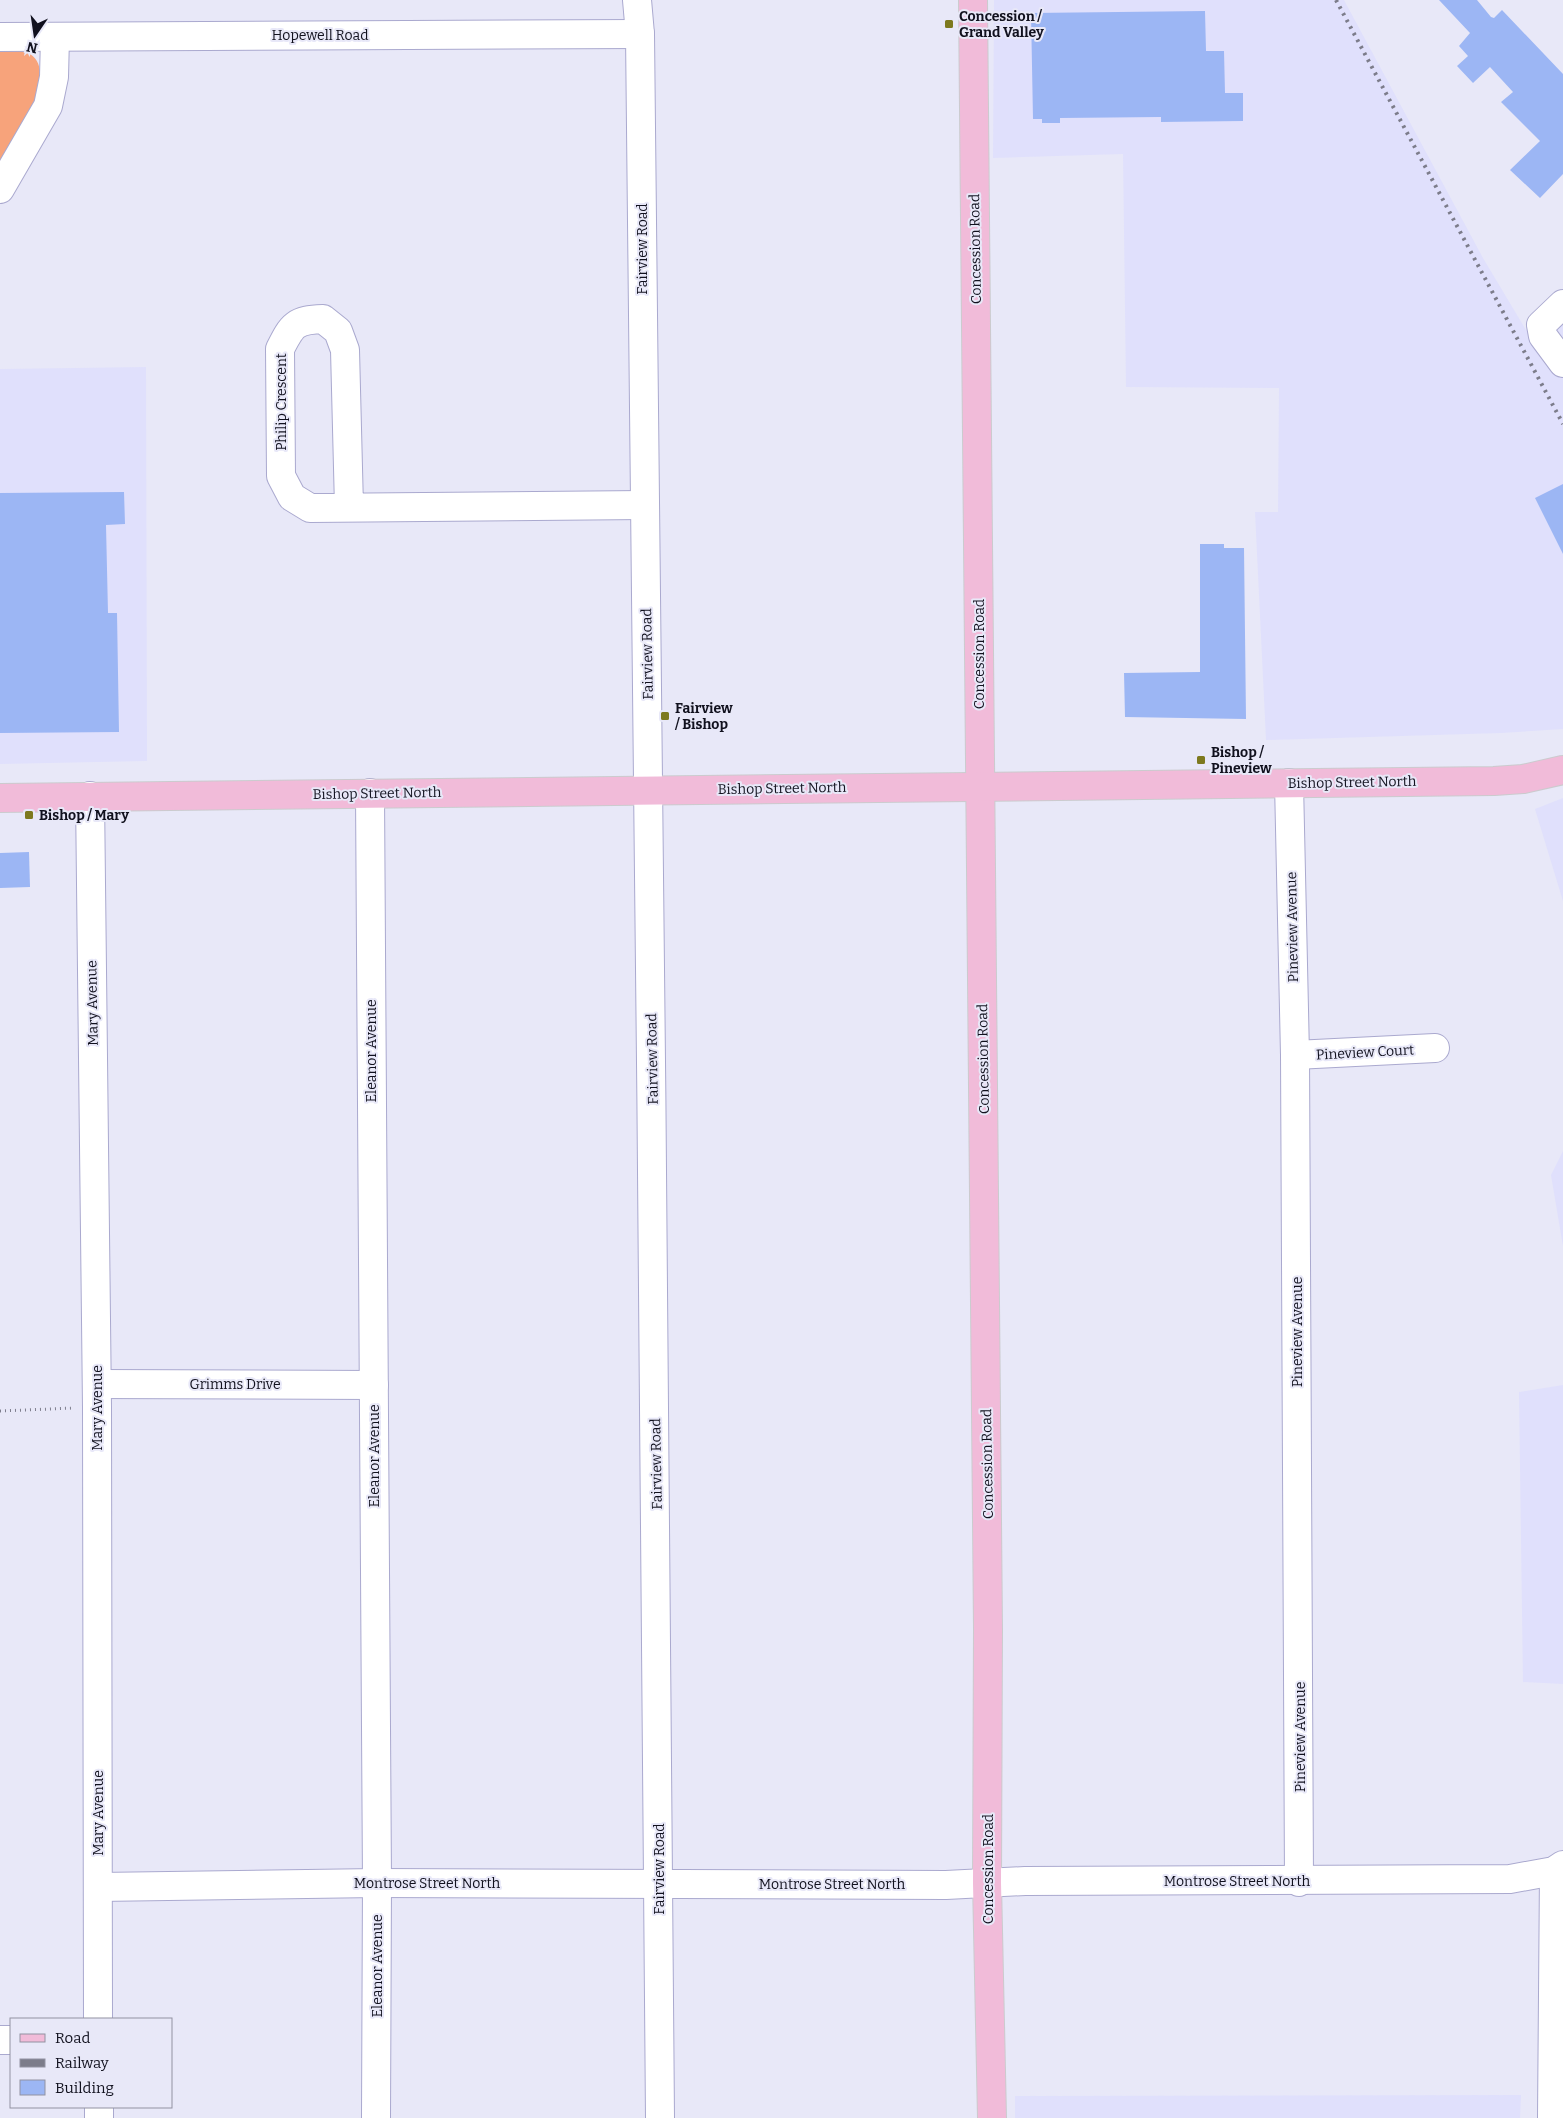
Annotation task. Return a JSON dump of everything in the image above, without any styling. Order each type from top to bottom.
[{"type":"main road","name":"Concession Road","points":[[973,0],[988,1619],[987,1883],[992,2118]]},
{"type":"main road","name":"Bishop Street North","points":[[0,798],[1494,780],[1523,779],[1563,770]]},
{"type":"street","name":"Fairview Road","points":[[637,0],[640,34],[644,505],[650,791],[660,1883],[660,2118]]},
{"type":"street","name":"Hopewell Road","points":[[0,37],[640,34]]},
{"type":"street","points":[[0,189],[48,106],[54,77],[55,36]]},
{"type":"street","points":[[1563,304],[1541,325],[1543,336],[1563,363]]},
{"type":"street","name":"Philip Crescent","points":[[348,507],[345,350],[338,331],[323,319],[302,320],[288,333],[280,349],[281,476],[292,497],[310,508],[644,505]]},
{"type":"street","name":"Pineview Avenue","points":[[1289,783],[1295,1055],[1299,1882]]},
{"type":"street","name":"Eleanor Avenue","points":[[370,793],[377,1883],[376,2118]]},
{"type":"street","name":"Mary Avenue","points":[[90,796],[97,1396],[98,2018]]},
{"type":"street","name":"Pineview Court","points":[[1295,1055],[1435,1048]]},
{"type":"street","name":"Grimms Drive","points":[[97,1396],[374,1385]]},
{"type":"street","points":[[1552,2118],[1559,1868]]},
{"type":"street","name":"Montrose Street North","points":[[98,1887],[377,1883],[1299,1882],[1510,1879],[1559,1868]]},
{"type":"path","points":[[0,1411],[97,1396]]},
{"type":"shaded area","points":[[994,0],[1344,0],[1483,258],[1526,330],[1563,297],[1563,729],[1501,733],[1266,740],[1255,512],[1278,512],[1279,388],[1126,387],[1123,154],[993,158]]},
{"type":"shaded area","points":[[0,51],[27,52],[38,63],[40,77],[31,109],[0,165]]},
{"type":"shaded area","points":[[146,367],[147,761],[0,764],[0,369]]},
{"type":"shaded area","points":[[1563,798],[1563,901],[1535,809]]},
{"type":"shaded area","points":[[1563,1151],[1563,1246],[1551,1175]]},
{"type":"shaded area","points":[[1563,1385],[1563,1684],[1523,1682],[1519,1392]]},
{"type":"shaded area","points":[[1521,2095],[1520,2118],[1015,2118],[1015,2096]]},
{"type":"building","points":[[1439,0],[1477,0],[1494,18],[1502,10],[1563,74],[1563,174],[1540,198],[1510,170],[1540,141],[1501,102],[1513,92],[1490,67],[1473,83],[1457,66],[1468,56],[1459,46],[1470,33]]},
{"type":"building","points":[[1205,11],[1206,51],[1224,51],[1225,93],[1243,93],[1243,121],[1161,122],[1161,117],[1060,118],[1060,123],[1042,123],[1042,119],[1033,119],[1031,13]]},
{"type":"building","points":[[1563,484],[1563,554],[1535,498]]},
{"type":"building","points":[[124,492],[125,524],[106,525],[108,613],[117,613],[119,732],[0,733],[0,493]]},
{"type":"building","points":[[1200,544],[1224,544],[1224,548],[1244,548],[1246,719],[1125,717],[1124,673],[1200,672]]},
{"type":"building","points":[[29,852],[30,887],[0,888],[0,853]]},
{"type":"railway","points":[[1336,0],[1563,424]]},
{"type":"place","name":"Concession / Grand Valley","points":[[949,24]]},
{"type":"place","name":"Fairview / Bishop","points":[[665,716]]},
{"type":"place","name":"Bishop / Pineview","points":[[1201,760]]},
{"type":"place","name":"Bishop / Mary","points":[[29,815]]}]
